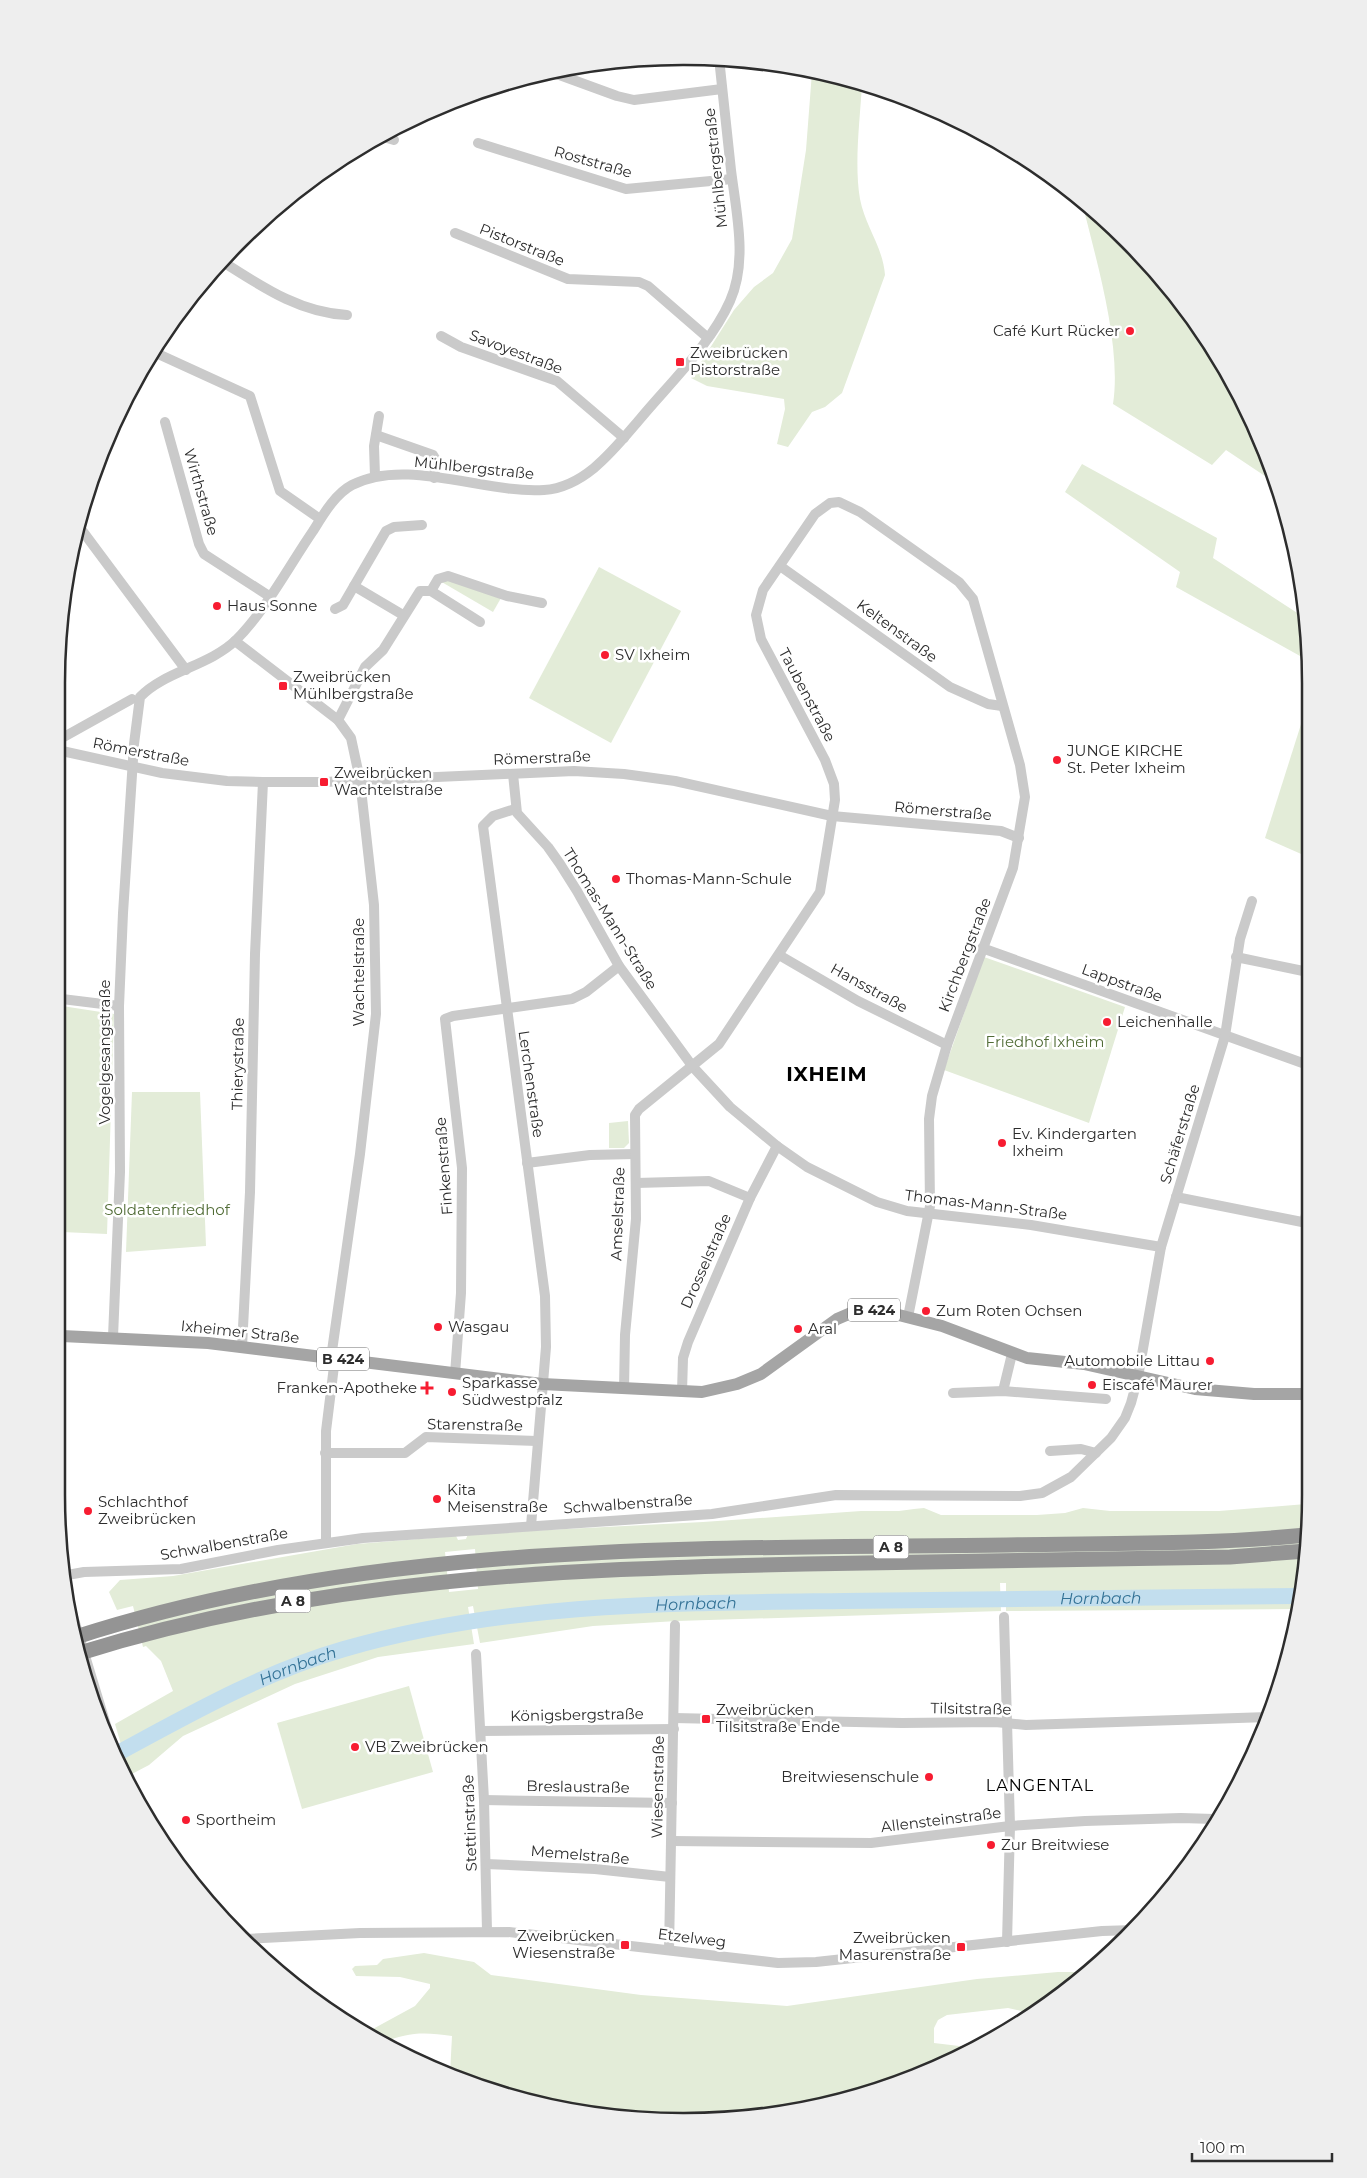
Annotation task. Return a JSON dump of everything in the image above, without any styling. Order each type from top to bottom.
[{"type":"highway","name":"A 8","points":[[81,1635],[137,1619],[294,1584],[476,1561],[653,1551],[1103,1544],[1301,1535]]},
{"type":"highway","name":"A 8","points":[[85,1652],[141,1636],[294,1601],[477,1577],[648,1568],[1230,1557],[1299,1552]]},
{"type":"main road","name":"B 424","points":[[624,1389],[682,1392],[714,1390],[749,1380],[773,1367],[837,1319],[853,1312],[879,1310],[942,1326],[1012,1354],[1039,1360],[1084,1364],[1138,1377],[1220,1392],[1302,1394]]},
{"type":"main road","name":"Ixheimer Straße","points":[[65,1336],[242,1347],[542,1384],[624,1389]]},
{"type":"street","name":"Mühlbergstraße","points":[[133,767],[140,697],[152,688],[212,657],[235,641],[269,596],[334,500],[350,486],[375,476],[401,474],[534,490],[557,488],[579,479],[624,438],[708,338],[725,312],[737,278],[738,242],[719,66]]},
{"type":"street","points":[[564,77],[617,96],[634,100],[722,89]]},
{"type":"street","name":"Roststraße","points":[[478,143],[626,188],[732,179]]},
{"type":"street","name":"Pistorstraße","points":[[455,233],[568,280],[640,282],[648,286],[708,338]]},
{"type":"street","points":[[228,265],[279,297],[308,308],[347,316]]},
{"type":"street","name":"Savoyestraße","points":[[441,336],[461,347],[556,381],[624,438]]},
{"type":"street","points":[[160,355],[250,396],[280,491],[320,519]]},
{"type":"street","points":[[375,476],[374,446],[379,416]]},
{"type":"street","name":"Wirthstraße","points":[[165,422],[204,554],[269,596]]},
{"type":"street","points":[[376,435],[433,455],[436,460],[434,478]]},
{"type":"street","name":"Taubenstraße","points":[[693,1067],[719,1044],[820,892],[832,816],[835,791],[830,769],[771,659],[757,625],[756,614],[760,597],[815,514],[830,504],[839,502],[860,512],[959,582],[977,608]]},
{"type":"street","points":[[335,609],[343,606],[386,532],[394,527],[422,525]]},
{"type":"street","points":[[84,533],[186,670]]},
{"type":"street","name":"Keltenstraße","points":[[780,566],[950,687],[988,704],[1002,706]]},
{"type":"street","points":[[431,591],[438,579],[448,576],[507,596],[542,603]]},
{"type":"street","points":[[354,586],[403,616]]},
{"type":"street","points":[[338,720],[365,667],[382,650],[420,591],[431,591],[480,622]]},
{"type":"street","name":"Kirchbergstraße","points":[[908,1317],[928,1215],[930,1107],[947,1045],[1013,868],[1020,838],[1025,797],[1023,780],[977,608]]},
{"type":"street","name":"Wachtelstraße","points":[[235,641],[338,720],[351,738],[360,780],[374,905],[376,1014],[362,1144],[333,1358],[328,1409],[325,1453],[326,1542]]},
{"type":"street","points":[[65,736],[132,699]]},
{"type":"street","name":"Römerstraße","points":[[65,752],[133,767],[195,777],[264,782],[574,771],[632,775],[675,781],[832,816],[1001,831],[1020,838]]},
{"type":"street","name":"Vogelgesangstraße","points":[[113,1338],[120,1172],[120,1006],[133,767]]},
{"type":"street","name":"Thomas-Mann-Straße","points":[[513,774],[516,809],[525,825],[548,847],[573,884],[619,966],[693,1067],[730,1107],[776,1146],[807,1167],[890,1208],[928,1215],[1031,1225],[1161,1247]]},
{"type":"street","name":"Thierystraße","points":[[242,1347],[250,1192],[255,954],[264,782]]},
{"type":"street","name":"Lerchenstraße","points":[[516,809],[493,816],[483,826],[545,1296],[547,1324],[542,1384]]},
{"type":"street","name":"Schäferstraße","points":[[1138,1377],[1161,1247],[1224,1036],[1236,956],[1252,901]]},
{"type":"street","name":"Lappstraße","points":[[982,948],[1302,1063]]},
{"type":"street","name":"Hansstraße","points":[[779,955],[866,1005],[947,1045]]},
{"type":"street","points":[[1236,956],[1302,971]]},
{"type":"street","points":[[506,1008],[572,999],[586,992],[619,966]]},
{"type":"street","points":[[65,998],[120,1006]]},
{"type":"street","name":"Finkenstraße","points":[[454,1374],[461,1293],[462,1168],[444,1022],[445,1019],[453,1016],[506,1008]]},
{"type":"street","name":"Amselstraße","points":[[624,1389],[625,1335],[634,1254],[636,1183],[634,1125],[639,1109],[693,1067]]},
{"type":"street","name":"Drosselstraße","points":[[682,1392],[683,1358],[688,1342],[750,1198],[776,1146]]},
{"type":"street","points":[[527,1163],[590,1155],[635,1154]]},
{"type":"street","points":[[636,1183],[709,1181],[750,1198]]},
{"type":"street","points":[[1176,1197],[1302,1222]]},
{"type":"street","points":[[1003,1391],[1012,1354]]},
{"type":"street","name":"Schwalbenstraße","points":[[70,1575],[84,1572],[181,1569],[326,1542],[460,1530],[712,1514],[836,1495],[1033,1495],[1062,1484],[1111,1438],[1125,1418],[1138,1377]]},
{"type":"street","name":"Starenstraße","points":[[531,1526],[542,1384]]},
{"type":"street","points":[[953,1393],[1003,1391],[1106,1399]]},
{"type":"street","name":"Starenstraße","points":[[325,1453],[405,1453],[426,1437],[537,1441]]},
{"type":"street","points":[[1050,1451],[1082,1449],[1096,1453]]},
{"type":"street","points":[[1004,1618],[1010,1826],[1007,1942]]},
{"type":"street","name":"Wiesenstraße","points":[[669,1950],[675,1625]]},
{"type":"street","name":"Stettinstraße","points":[[476,1654],[484,1800],[487,1931]]},
{"type":"street","name":"Tilsitstraße","points":[[674,1723],[995,1722],[1006,1724],[1260,1718]]},
{"type":"street","name":"Königsbergstraße","points":[[481,1732],[674,1723]]},
{"type":"street","name":"Breslaustraße","points":[[484,1800],[672,1803]]},
{"type":"street","name":"Allensteinstraße","points":[[672,1842],[871,1843],[1010,1826],[1085,1821],[1210,1819]]},
{"type":"street","name":"Memelstraße","points":[[486,1864],[595,1869],[670,1877]]},
{"type":"street","name":"Etzelweg","points":[[253,1939],[360,1933],[487,1931],[778,1963],[816,1962],[1122,1931]]},
{"type":"green space","points":[[811,79],[861,92],[858,142],[858,185],[862,209],[878,246],[885,275],[842,393],[825,407],[812,412],[788,447],[777,444],[785,409],[784,399],[707,386],[691,378],[734,310],[754,287],[773,273],[792,239],[806,150]]},
{"type":"green space","points":[[1085,213],[1121,246],[1149,276],[1198,340],[1238,410],[1266,477],[1226,450],[1212,465],[1113,404],[1115,381],[1114,356],[1111,329]]},
{"type":"green space","points":[[1082,464],[1217,538],[1213,558],[1298,613],[1301,657],[1176,587],[1180,572],[1065,492]]},
{"type":"green space","name":"SV Ixheim","points":[[599,567],[681,611],[611,743],[529,698]]},
{"type":"green space","points":[[442,578],[501,598],[493,612],[440,581]]},
{"type":"green space","points":[[1302,721],[1302,854],[1265,838]]},
{"type":"green space","name":"Friedhof Ixheim","points":[[984,957],[1125,1007],[1089,1123],[944,1070]]},
{"type":"green space","points":[[65,1006],[114,1014],[107,1234],[65,1232]]},
{"type":"green space","name":"Soldatenfriedhof","points":[[132,1092],[200,1092],[206,1246],[126,1252]]},
{"type":"green space","points":[[628,1121],[629,1143],[624,1148],[609,1148],[609,1123]]},
{"type":"green space","points":[[1302,1504],[1297,1575],[1291,1609],[1006,1611],[1006,1583],[1000,1583],[1001,1611],[677,1621],[593,1626],[480,1643],[473,1606],[468,1607],[474,1644],[378,1657],[295,1684],[183,1736],[149,1765],[132,1774],[126,1762],[115,1724],[173,1691],[161,1661],[146,1646],[143,1647],[133,1606],[117,1610],[109,1592],[120,1580],[173,1576],[357,1544],[456,1536],[458,1540],[466,1539],[468,1534],[703,1522],[861,1511],[899,1511],[924,1508],[941,1515],[1037,1515],[1065,1513],[1083,1508],[1110,1511],[1219,1511]],"holes":[[[475,1549],[478,1589],[449,1592],[445,1552]]]},
{"type":"green space","name":"VB Zweibrücken","points":[[409,1686],[433,1772],[302,1809],[277,1723]]},
{"type":"green space","points":[[424,1953],[474,1962],[491,1975],[641,1995],[787,2006],[977,1979],[1076,1972],[1023,2011],[1008,2008],[947,2015],[938,2020],[934,2028],[934,2043],[962,2046],[920,2066],[882,2080],[844,2092],[764,2108],[684,2113],[643,2112],[603,2108],[523,2092],[450,2067],[452,2036],[416,2034],[392,2040],[373,2029],[415,2006],[430,1988],[430,1984],[400,1977],[356,1976],[352,1969],[355,1966],[377,1965],[383,1959]]},
{"type":"waterway","name":"Hornbach","points":[[121,1751],[228,1695],[314,1658],[405,1634],[467,1622],[592,1608],[718,1603],[1293,1596]]},
{"type":"place","name":"Café Kurt Rücker","points":[[1130,331]]},
{"type":"place","name":"Zweibrücken Pistorstraße","points":[[680,362]]},
{"type":"place","name":"Haus Sonne","points":[[217,606]]},
{"type":"place","name":"SV Ixheim","points":[[605,655]]},
{"type":"place","name":"Zweibrücken Mühlbergstraße","points":[[283,686]]},
{"type":"place","name":"JUNGE KIRCHE St. Peter Ixheim","points":[[1057,760]]},
{"type":"place","name":"Zweibrücken Wachtelstraße","points":[[324,782]]},
{"type":"place","name":"Thomas-Mann-Schule","points":[[616,879]]},
{"type":"place","name":"Leichenhalle","points":[[1107,1022]]},
{"type":"place","name":"Ev. Kindergarten Ixheim","points":[[1002,1143]]},
{"type":"place","name":"Zum Roten Ochsen","points":[[926,1311]]},
{"type":"place","name":"Wasgau","points":[[438,1327]]},
{"type":"place","name":"Aral","points":[[798,1329]]},
{"type":"place","name":"Automobile Littau","points":[[1210,1361]]},
{"type":"place","name":"Eiscafé Maurer","points":[[1092,1385]]},
{"type":"place","name":"Franken-Apotheke","points":[[427,1388]]},
{"type":"place","name":"Sparkasse Südwestpfalz","points":[[452,1392]]},
{"type":"place","name":"Kita Meisenstraße","points":[[437,1499]]},
{"type":"place","name":"Schlachthof Zweibrücken","points":[[88,1511]]},
{"type":"place","name":"Zweibrücken Tilsitstraße Ende","points":[[706,1719]]},
{"type":"place","name":"VB Zweibrücken","points":[[355,1747]]},
{"type":"place","name":"Breitwiesenschule","points":[[929,1777]]},
{"type":"place","name":"Sportheim","points":[[186,1820]]},
{"type":"place","name":"Zur Breitwiese","points":[[991,1845]]},
{"type":"place","name":"Zweibrücken Wiesenstraße","points":[[625,1945]]},
{"type":"place","name":"Zweibrücken Masurenstraße","points":[[961,1947]]},
{"type":"district","name":"IXHEIM","points":[[827,1074]]},
{"type":"district","name":"LANGENTAL","points":[[1040,1785]]}]
